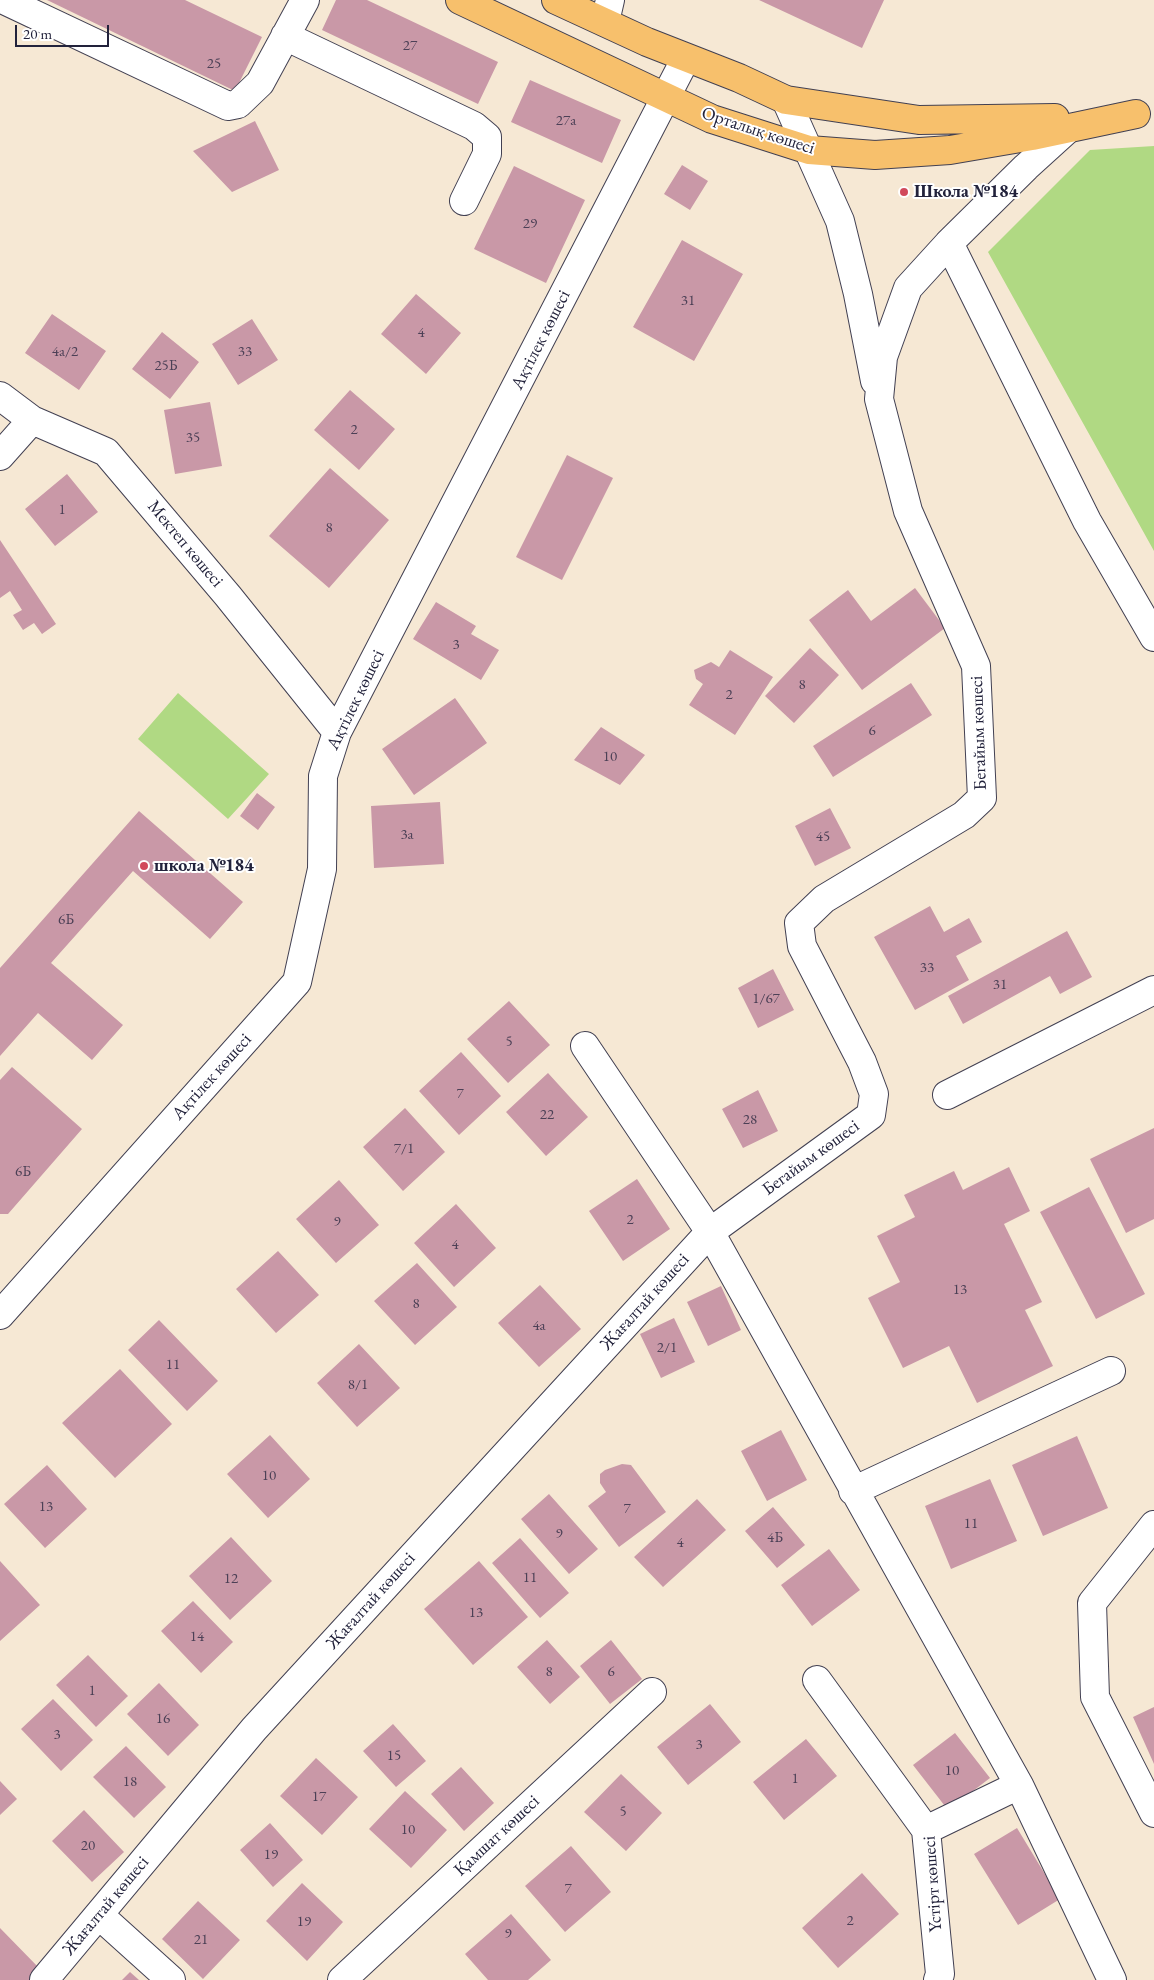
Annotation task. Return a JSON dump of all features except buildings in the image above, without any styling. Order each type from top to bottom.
[{"type":"main road","name":"Орталық көшесі","points":[[460,0],[712,119],[809,150],[875,155],[950,150],[1145,113]]},
{"type":"main road","name":"Орталық көшесі","points":[[556,0],[608,11],[686,58],[739,78],[786,100],[920,120],[1076,118],[1145,113]]},
{"type":"street","points":[[4,0],[228,106],[238,104],[260,83],[305,0]]},
{"type":"street","points":[[285,36],[474,126],[487,137],[487,154],[464,201]]},
{"type":"street","name":"Ақтілек көшесі","points":[[0,1315],[297,982],[322,869],[323,776],[337,732],[668,98],[686,58]]},
{"type":"street","points":[[786,100],[840,221],[858,294],[879,400]]},
{"type":"street","name":"Бегайым көшесі","points":[[710,1232],[871,1114],[874,1094],[862,1062],[802,946],[799,923],[824,899],[964,815],[982,798],[976,666],[908,511],[879,400],[883,357],[908,288],[949,243],[1026,167],[1069,128]]},
{"type":"street","points":[[949,243],[1087,521],[1154,637]]},
{"type":"street","name":"Мектеп көшесі","points":[[0,396],[32,420],[106,452],[228,596],[337,732]]},
{"type":"street","points":[[0,456],[32,420]]},
{"type":"street","points":[[947,1095],[1154,990]]},
{"type":"street","points":[[585,1046],[710,1232],[1019,1785],[1112,1980]]},
{"type":"street","name":"Жағалтай көшесі","points":[[44,1980],[254,1730],[710,1232]]},
{"type":"street","points":[[854,1491],[1112,1371]]},
{"type":"street","points":[[1154,1525],[1092,1602],[1095,1697],[1154,1813]]},
{"type":"street","points":[[817,1680],[926,1830]]},
{"type":"street","name":"Қамшат көшесі","points":[[342,1980],[652,1692]]},
{"type":"street","name":"Үстірт көшесі","points":[[938,1980],[940,1974],[926,1830],[1019,1785]]},
{"type":"street","points":[[99,1915],[171,1980]]},
{"type":"green space","points":[[1154,146],[1154,551],[988,252],[1090,150]]},
{"type":"green space","points":[[178,693],[269,774],[228,819],[138,739]]},
{"type":"place","name":"Школа №184","points":[[904,192]]},
{"type":"place","name":"школа №184","points":[[144,866]]}]
